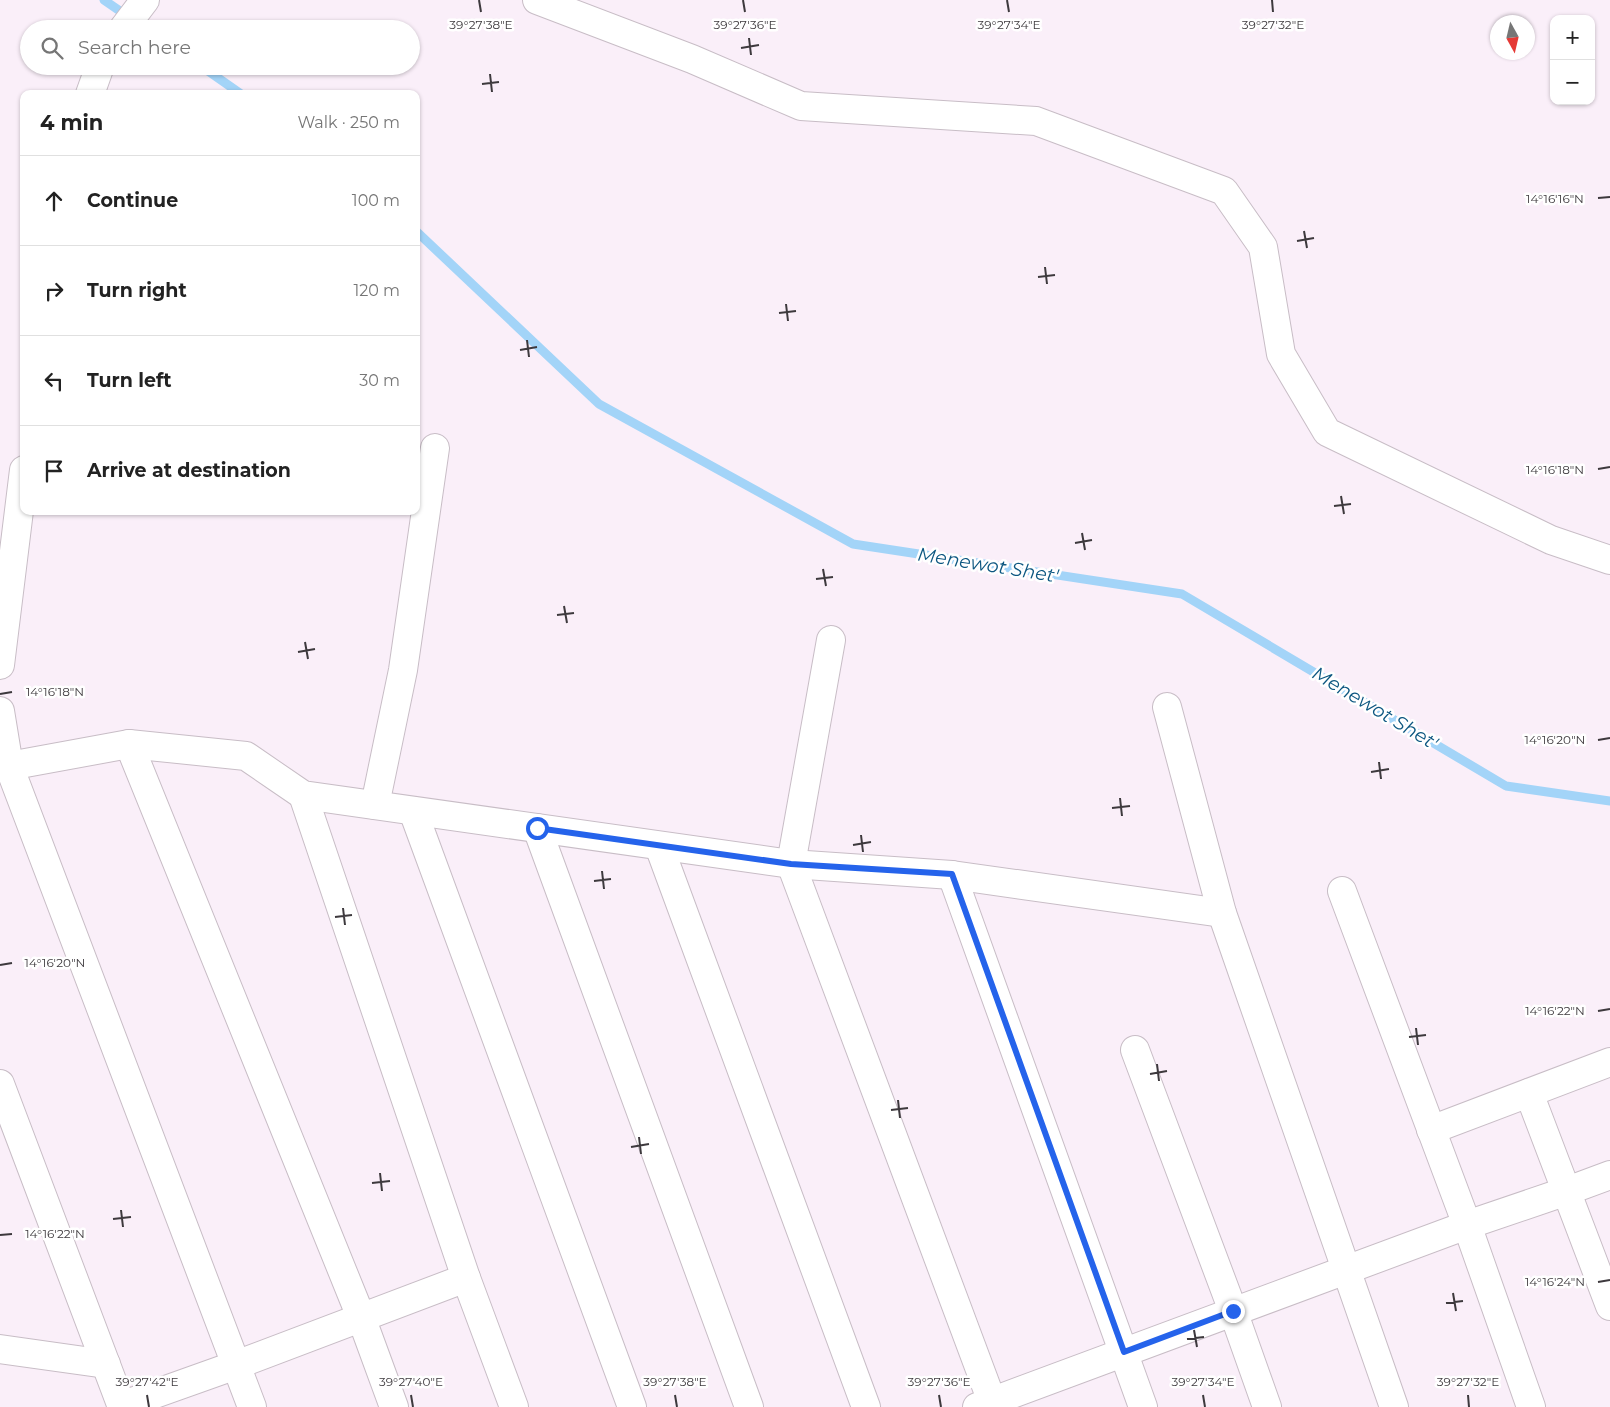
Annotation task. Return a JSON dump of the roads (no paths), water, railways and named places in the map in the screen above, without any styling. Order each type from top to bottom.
[{"type":"street","points":[[130,20],[144,0]]},
{"type":"street","points":[[537,0],[692,59],[801,106],[1036,121],[1224,191],[1263,247],[1281,354],[1327,432],[1551,540],[1610,560]]},
{"type":"street","points":[[91,90],[97,75]]},
{"type":"street","points":[[375,806],[403,670],[435,448]]},
{"type":"street","points":[[0,665],[20,502]]},
{"type":"street","points":[[831,640],[791,864],[988,1405],[1233,1311],[1610,1175]]},
{"type":"street","points":[[1167,707],[1222,913],[1394,1407]]},
{"type":"street","points":[[0,711],[9,766],[252,1407]]},
{"type":"street","points":[[9,766],[129,744],[246,756],[303,795],[791,864],[952,874],[1222,913]]},
{"type":"street","points":[[129,744],[361,1317],[394,1407]]},
{"type":"street","points":[[303,795],[466,1278],[514,1407]]},
{"type":"street","points":[[413,811],[632,1407]]},
{"type":"street","points":[[537,828],[749,1407]]},
{"type":"street","points":[[659,846],[866,1407]]},
{"type":"street","points":[[952,874],[1143,1407]]},
{"type":"street","points":[[1342,891],[1467,1225],[1531,1407]]},
{"type":"street","points":[[1135,1050],[1267,1407]]},
{"type":"street","points":[[1431,1130],[1529,1093],[1605,1060]]},
{"type":"street","points":[[0,1084],[121,1406],[236,1365],[466,1278]]},
{"type":"street","points":[[1529,1093],[1610,1306]]},
{"type":"street","points":[[0,1348],[106,1364]]},
{"type":"waterway","name":"Menewot Shet'","points":[[104,0],[133,20]]},
{"type":"waterway","name":"Menewot Shet'","points":[[214,75],[235,90]]},
{"type":"waterway","name":"Menewot Shet'","points":[[420,235],[599,404],[853,544],[1182,594],[1506,786],[1610,801]]}]
